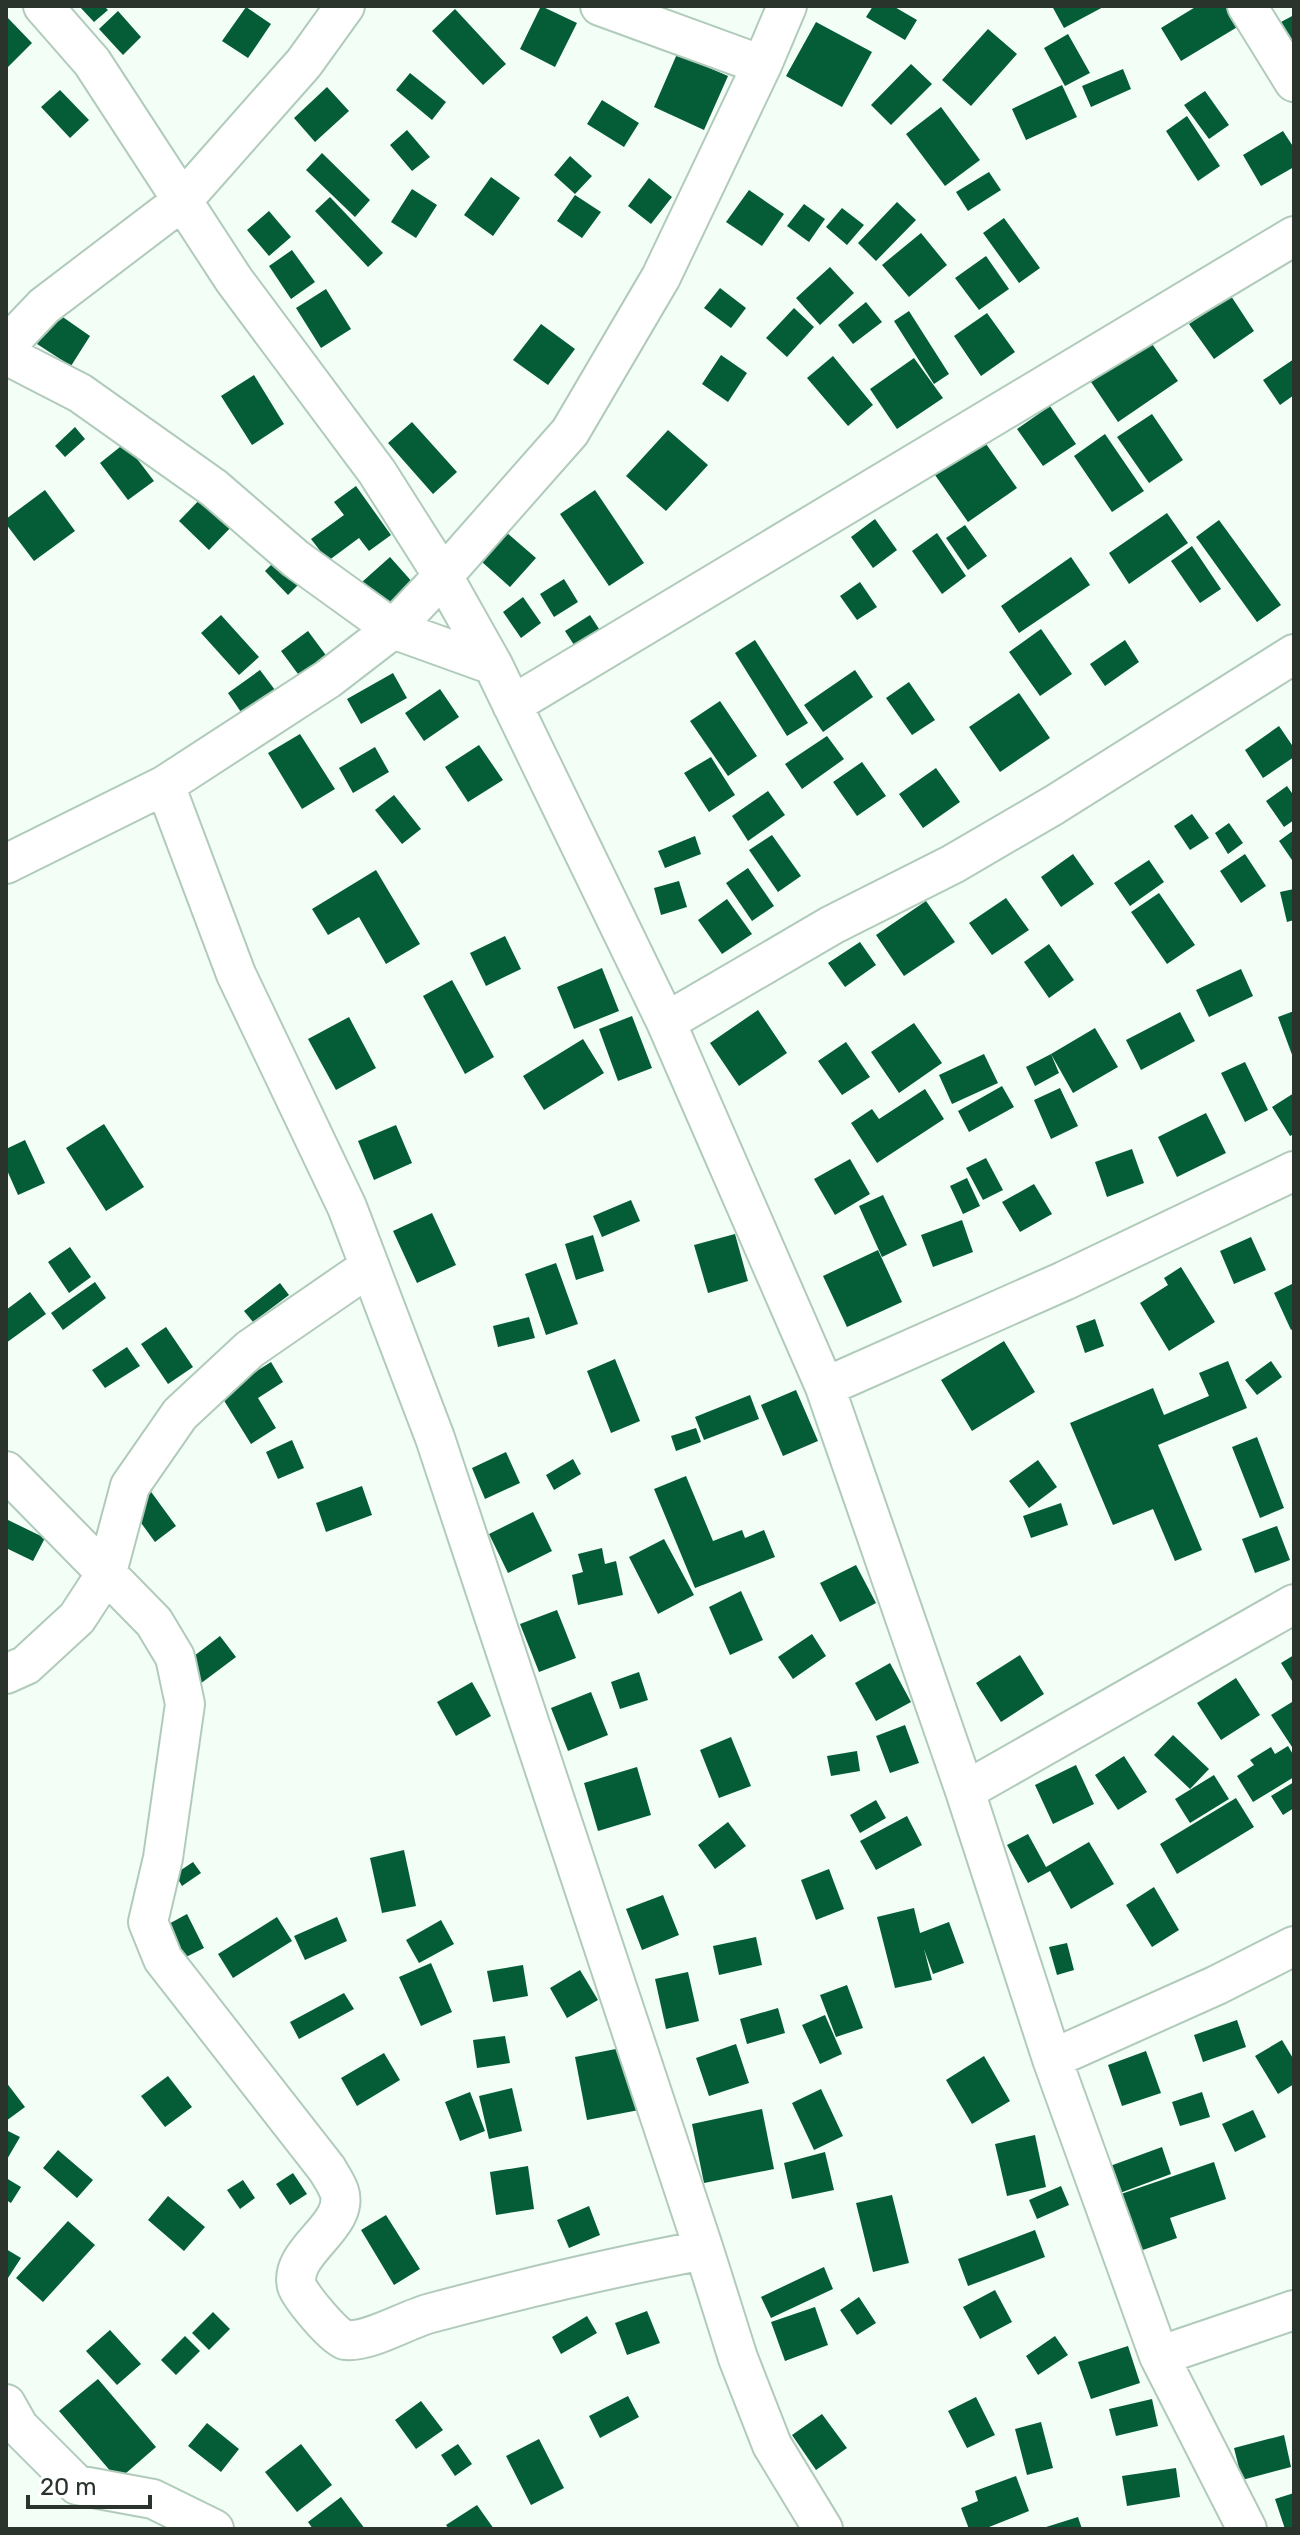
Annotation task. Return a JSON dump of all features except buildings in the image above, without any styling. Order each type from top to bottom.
[{"type":"street","points":[[43,6],[92,62],[234,280],[377,472],[443,576],[493,665],[666,1022],[825,1387],[965,1791],[1052,2059],[1159,2356],[1247,2529]]},
{"type":"street","points":[[6,346],[44,306],[182,201],[304,63],[345,6]]},
{"type":"street","points":[[600,6],[762,65]]},
{"type":"street","points":[[10,855],[165,785],[328,679],[393,629],[443,576],[570,432],[661,277],[787,6]]},
{"type":"street","points":[[1247,6],[1294,82]]},
{"type":"street","points":[[512,705],[1294,236]]},
{"type":"street","points":[[6,355],[92,402],[214,488],[296,559],[393,629],[493,665]]},
{"type":"street","points":[[666,1022],[832,925],[953,864],[1294,654]]},
{"type":"street","points":[[165,785],[236,974],[347,1207],[435,1438],[738,2358],[772,2445],[823,2529]]},
{"type":"street","points":[[825,1387],[1064,1281],[1294,1171]]},
{"type":"street","points":[[6,1674],[26,1665],[77,1618],[107,1572],[130,1486],[180,1414],[250,1349],[369,1267]]},
{"type":"street","points":[[6,1471],[154,1622],[175,1657],[185,1704],[163,1858],[148,1922],[163,1959],[327,2169],[340,2192],[340,2210],[296,2274],[297,2289],[333,2333],[342,2340],[359,2339],[427,2314],[704,2250]]},
{"type":"street","points":[[965,1791],[1294,1604]]},
{"type":"street","points":[[1052,2059],[1217,1985],[1294,1946]]},
{"type":"street","points":[[1159,2356],[1294,2310]]},
{"type":"street","points":[[6,2404],[19,2427],[77,2485],[153,2499],[214,2529]]}]
